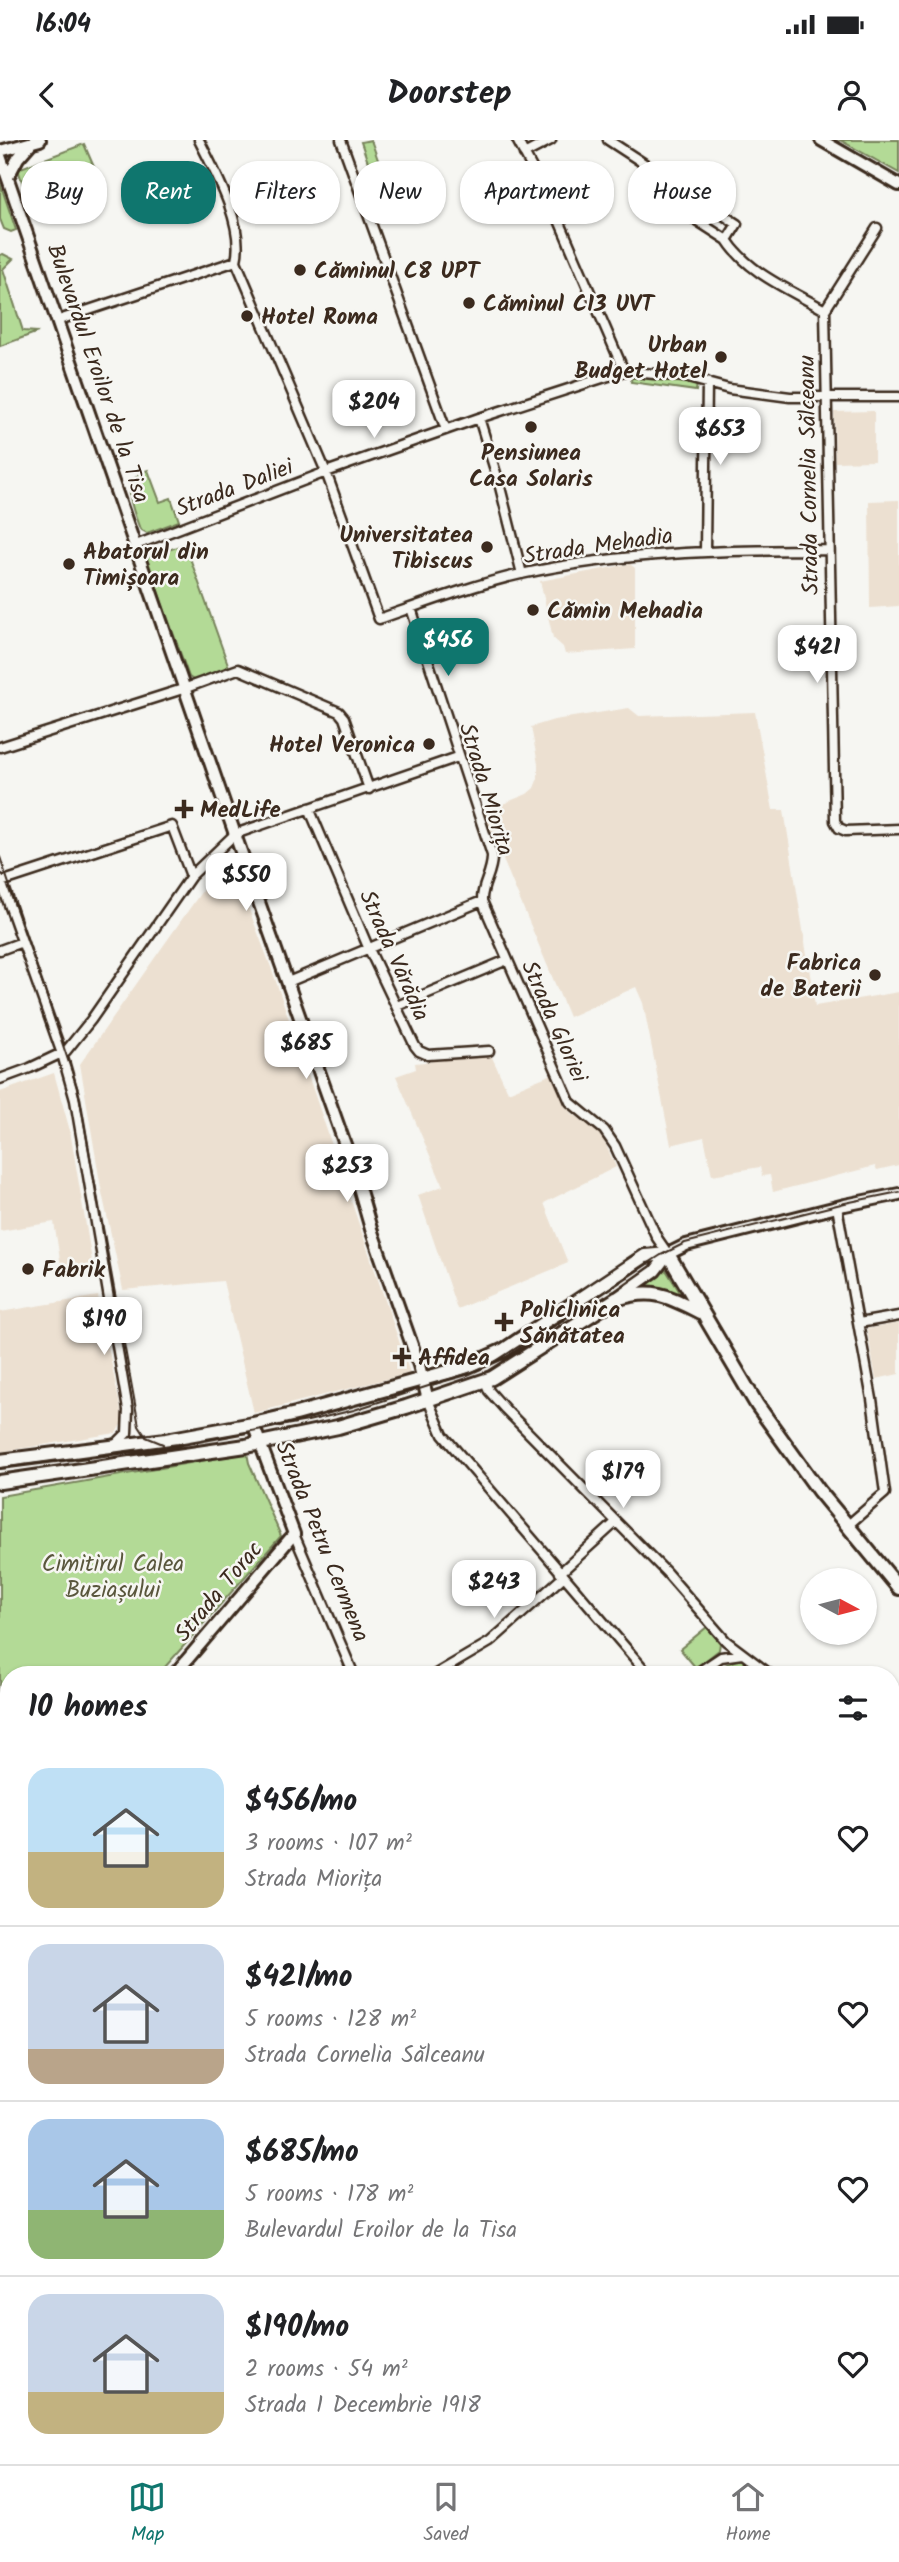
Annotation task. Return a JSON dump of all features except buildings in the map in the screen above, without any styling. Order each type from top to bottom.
[{"type":"main road","points":[[0,1461],[166,1440],[253,1424],[466,1367],[491,1357],[645,1256],[668,1254],[757,1405],[791,1454],[899,1588]]},
{"type":"main road","points":[[0,1482],[261,1443],[338,1427],[485,1381],[616,1299],[636,1293],[650,1292],[673,1298],[702,1313]]},
{"type":"street","points":[[199,140],[223,190],[239,245],[236,261],[326,472]]},
{"type":"street","points":[[341,140],[446,430]]},
{"type":"street","points":[[517,140],[555,211],[624,371],[684,377],[729,389],[767,394],[826,398],[899,397]]},
{"type":"street","points":[[524,154],[551,140]]},
{"type":"street","points":[[608,140],[640,161]]},
{"type":"street","points":[[821,140],[899,185]]},
{"type":"street","points":[[0,153],[36,141]]},
{"type":"street","points":[[8,177],[18,158],[36,141]]},
{"type":"street","name":"Bulevardul Eroilor de la Tisa","points":[[0,153],[354,1170],[428,1400]]},
{"type":"street","points":[[727,240],[736,223]]},
{"type":"street","points":[[702,224],[727,240],[734,252],[754,270],[825,310],[877,228]]},
{"type":"street","points":[[59,320],[236,261]]},
{"type":"street","name":"Strada Cornelia Sălceanu","points":[[825,310],[835,820],[838,827],[846,831],[899,829]]},
{"type":"street","name":"Strada Daliei","points":[[136,545],[326,472],[624,371]]},
{"type":"street","points":[[705,551],[706,382]]},
{"type":"street","points":[[480,418],[522,574]]},
{"type":"street","name":"Strada Mehadia","points":[[326,472],[379,619],[522,574],[636,557],[705,551],[828,550]]},
{"type":"street","name":"Strada Miorița","points":[[411,608],[492,855],[491,871],[482,893],[482,901]]},
{"type":"street","points":[[0,747],[238,669],[339,712],[344,718],[369,789]]},
{"type":"street","points":[[0,1079],[62,1054],[91,1020],[191,876],[236,834],[458,757]]},
{"type":"street","name":"Strada Vărădia","points":[[309,808],[368,947],[415,1046],[423,1054],[436,1055],[489,1051]]},
{"type":"street","points":[[114,1446],[127,1433],[128,1410],[81,1131],[62,1054],[1,881],[172,826],[191,876]]},
{"type":"street","points":[[288,982],[482,901]]},
{"type":"street","name":"Strada Gloriei","points":[[482,901],[570,1102],[606,1132],[657,1238],[668,1254]]},
{"type":"street","points":[[0,950],[22,942]]},
{"type":"street","points":[[397,1006],[507,960]]},
{"type":"street","points":[[616,1299],[655,1271],[668,1254],[700,1241],[899,1194]]},
{"type":"street","points":[[837,1207],[859,1324],[885,1493],[847,1526]]},
{"type":"street","points":[[859,1324],[899,1316]]},
{"type":"street","points":[[485,1381],[489,1391],[505,1409],[666,1572],[726,1641],[759,1666]]},
{"type":"street","points":[[428,1400],[443,1435],[641,1666]]},
{"type":"street","name":"Strada Petru Cermena","points":[[253,1424],[294,1534],[350,1666]]},
{"type":"street","points":[[449,1666],[490,1642],[615,1523]]},
{"type":"street","name":"Strada Torac","points":[[182,1666],[294,1534]]},
{"type":"street","points":[[708,1666],[721,1657],[726,1641]]},
{"type":"street","points":[[721,1657],[742,1654]]},
{"type":"shaded area","points":[[874,411],[874,461],[835,462],[834,412]]},
{"type":"shaded area","points":[[899,500],[899,606],[870,608],[869,501]]},
{"type":"shaded area","points":[[630,564],[635,568],[635,649],[565,654],[563,647],[553,638],[540,581]]},
{"type":"shaded area","points":[[629,708],[639,716],[755,712],[773,810],[784,810],[815,1006],[899,992],[899,1165],[877,1170],[875,1166],[773,1192],[770,1175],[762,1176],[760,1167],[712,1175],[704,1137],[671,1145],[643,1003],[636,987],[569,1017],[483,812],[527,794],[534,788],[538,778],[538,764],[531,727],[554,720]]},
{"type":"shaded area","points":[[228,854],[272,970],[410,1373],[254,1413],[223,1281],[123,1290],[101,1188],[80,1064]]},
{"type":"shaded area","points":[[491,1055],[508,1092],[552,1074],[570,1112],[600,1132],[616,1167],[544,1203],[568,1263],[457,1309],[418,1195],[443,1186],[396,1076],[416,1069],[415,1063]]},
{"type":"shaded area","points":[[54,1073],[70,1131],[93,1267],[62,1272],[54,1222],[0,1231],[0,1092]]},
{"type":"shaded area","points":[[98,1296],[123,1421],[116,1433],[0,1452],[0,1312]]},
{"type":"shaded area","points":[[899,1323],[899,1374],[876,1379],[867,1329]]},
{"type":"green space","points":[[371,140],[378,161],[368,161],[361,142]]},
{"type":"green space","points":[[840,140],[899,140],[899,173]]},
{"type":"green space","points":[[84,144],[91,161],[39,161]]},
{"type":"green space","points":[[0,183],[16,230],[11,232],[4,229],[0,219]]},
{"type":"green space","points":[[0,255],[13,259],[3,269],[23,331],[38,332],[0,346]]},
{"type":"green space","points":[[632,375],[697,383],[696,391],[631,382]]},
{"type":"green space","points":[[148,470],[160,502],[171,498],[179,521],[147,533],[140,529],[130,495],[133,480]]},
{"type":"green space","points":[[185,544],[230,670],[195,681],[189,677],[146,558]]},
{"type":"green space","points":[[666,1270],[683,1297],[643,1287]]},
{"type":"green space","name":"Cimitirul Calea Buziașului","points":[[247,1453],[281,1536],[166,1666],[0,1666],[0,1496]]},
{"type":"green space","points":[[707,1627],[720,1643],[719,1650],[699,1666],[694,1666],[680,1649]]},
{"type":"green space","points":[[738,1659],[753,1666],[725,1666]]},
{"type":"tram line","points":[[0,857],[78,1090],[139,1426],[146,1437],[163,1444]]},
{"type":"tram line","points":[[0,1468],[178,1444],[354,1410],[493,1363],[661,1255],[685,1243],[899,1192]]},
{"type":"place","name":"Căminul C8 UPT","points":[[300,270]]},
{"type":"place","name":"Căminul C13 UVT","points":[[469,303]]},
{"type":"place","name":"Hotel Roma","points":[[247,316]]},
{"type":"place","name":"Urban Budget Hotel","points":[[721,357]]},
{"type":"place","name":"Pensiunea Casa Solaris","points":[[531,427]]},
{"type":"place","name":"Universitatea Tibiscus","points":[[487,547]]},
{"type":"place","name":"Abatorul din Timișoara","points":[[69,564]]},
{"type":"place","name":"Cămin Mehadia","points":[[533,610]]},
{"type":"place","name":"Hotel Veronica","points":[[429,744]]},
{"type":"place","name":"MedLife","points":[[184,809]]},
{"type":"place","name":"Fabrica de Baterii","points":[[875,975]]},
{"type":"place","name":"Fabrik","points":[[28,1269]]},
{"type":"place","name":"Policlinica Sănătatea","points":[[504,1322]]},
{"type":"place","name":"Affidea","points":[[402,1357]]}]
